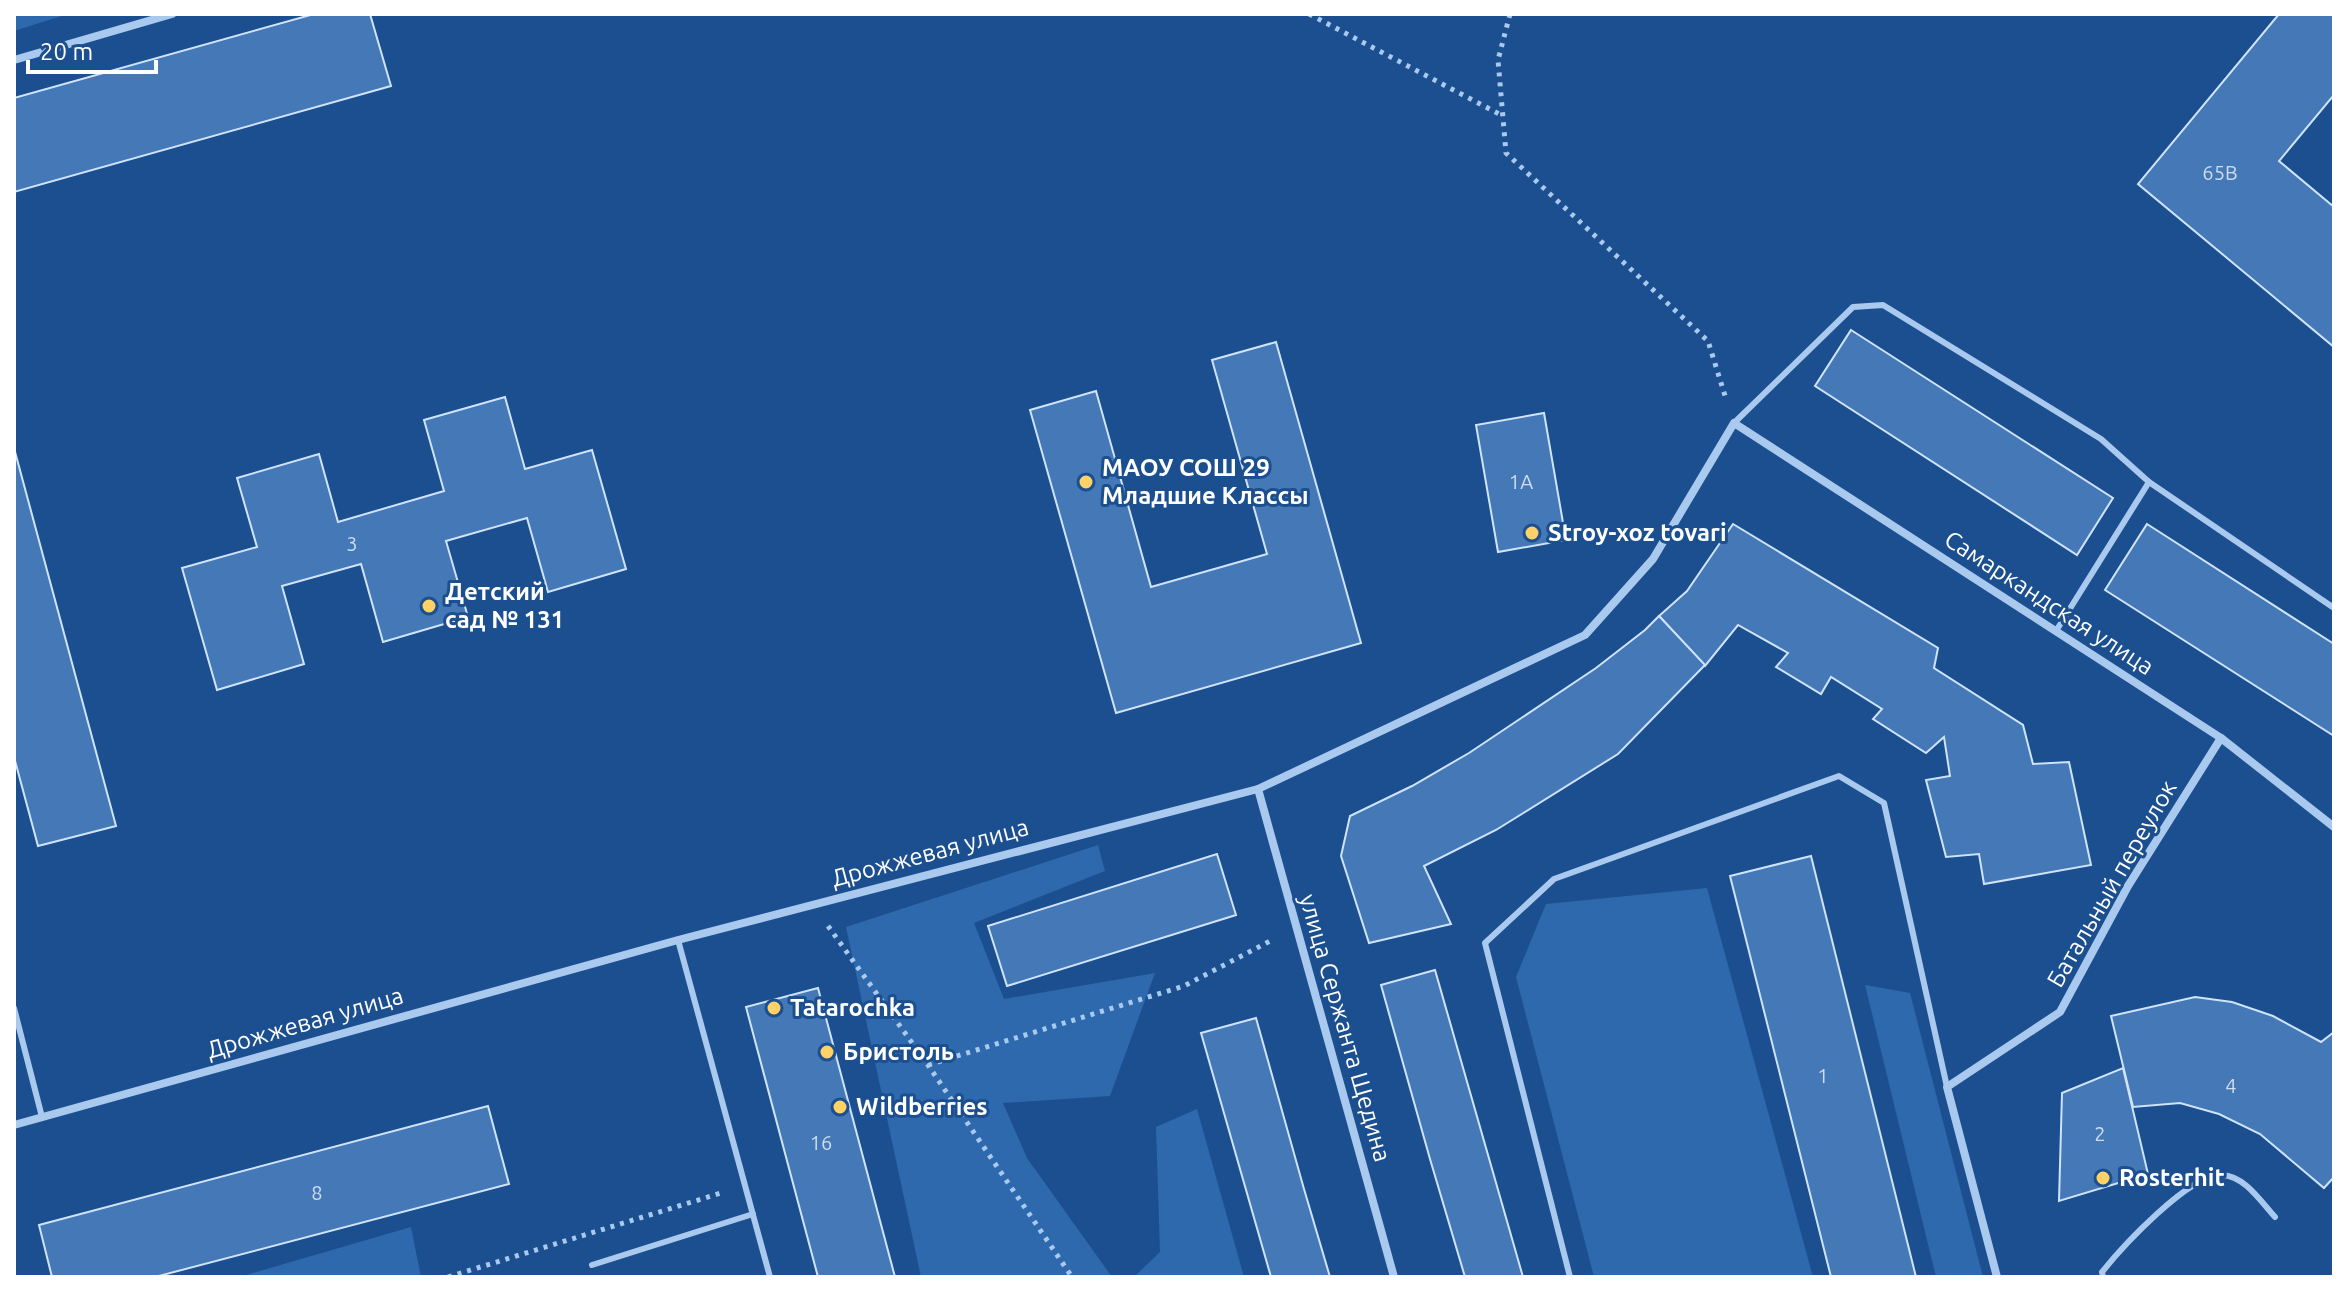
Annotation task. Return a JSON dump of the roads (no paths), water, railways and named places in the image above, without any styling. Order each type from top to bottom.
[{"type":"street","points":[[14,60],[172,14]]},
{"type":"street","name":"Самаркандская улица","points":[[1734,423],[2221,738],[2334,827]]},
{"type":"street","name":"Дрожжевая улица","points":[[14,1125],[678,940],[1258,789],[1585,635],[1653,559],[1734,423]]},
{"type":"street","name":"Батальный переулок","points":[[1947,1087],[2060,1012],[2128,886],[2221,738]]},
{"type":"street","name":"улица Сержанта Щедина","points":[[1258,789],[1394,1277]]},
{"type":"street","points":[[1947,1087],[1997,1277]]},
{"type":"lane","points":[[1734,423],[1853,307],[1883,305],[2101,439],[2149,482],[2334,608]]},
{"type":"lane","points":[[2056,631],[2149,482]]},
{"type":"lane","points":[[1570,1277],[1485,943],[1554,879],[1839,776],[1884,803],[1947,1087]]},
{"type":"lane","points":[[678,940],[770,1277]]},
{"type":"lane","points":[[14,1008],[42,1117]]},
{"type":"lane","points":[[2103,1277],[2102,1272],[2128,1241],[2193,1184],[2222,1175],[2245,1183],[2275,1217]]},
{"type":"lane","points":[[592,1265],[753,1214]]},
{"type":"place","name":"МАОУ СОШ 29 Младшие Классы","points":[[1086,482]]},
{"type":"place","name":"Stroy-xoz tovari","points":[[1532,533]]},
{"type":"place","name":"Детский сад № 131","points":[[429,606]]},
{"type":"place","name":"Tatarochka","points":[[774,1008]]},
{"type":"place","name":"Бристоль","points":[[827,1052]]},
{"type":"place","name":"Wildberries","points":[[840,1107]]},
{"type":"place","name":"Rosterhit","points":[[2103,1178]]}]
